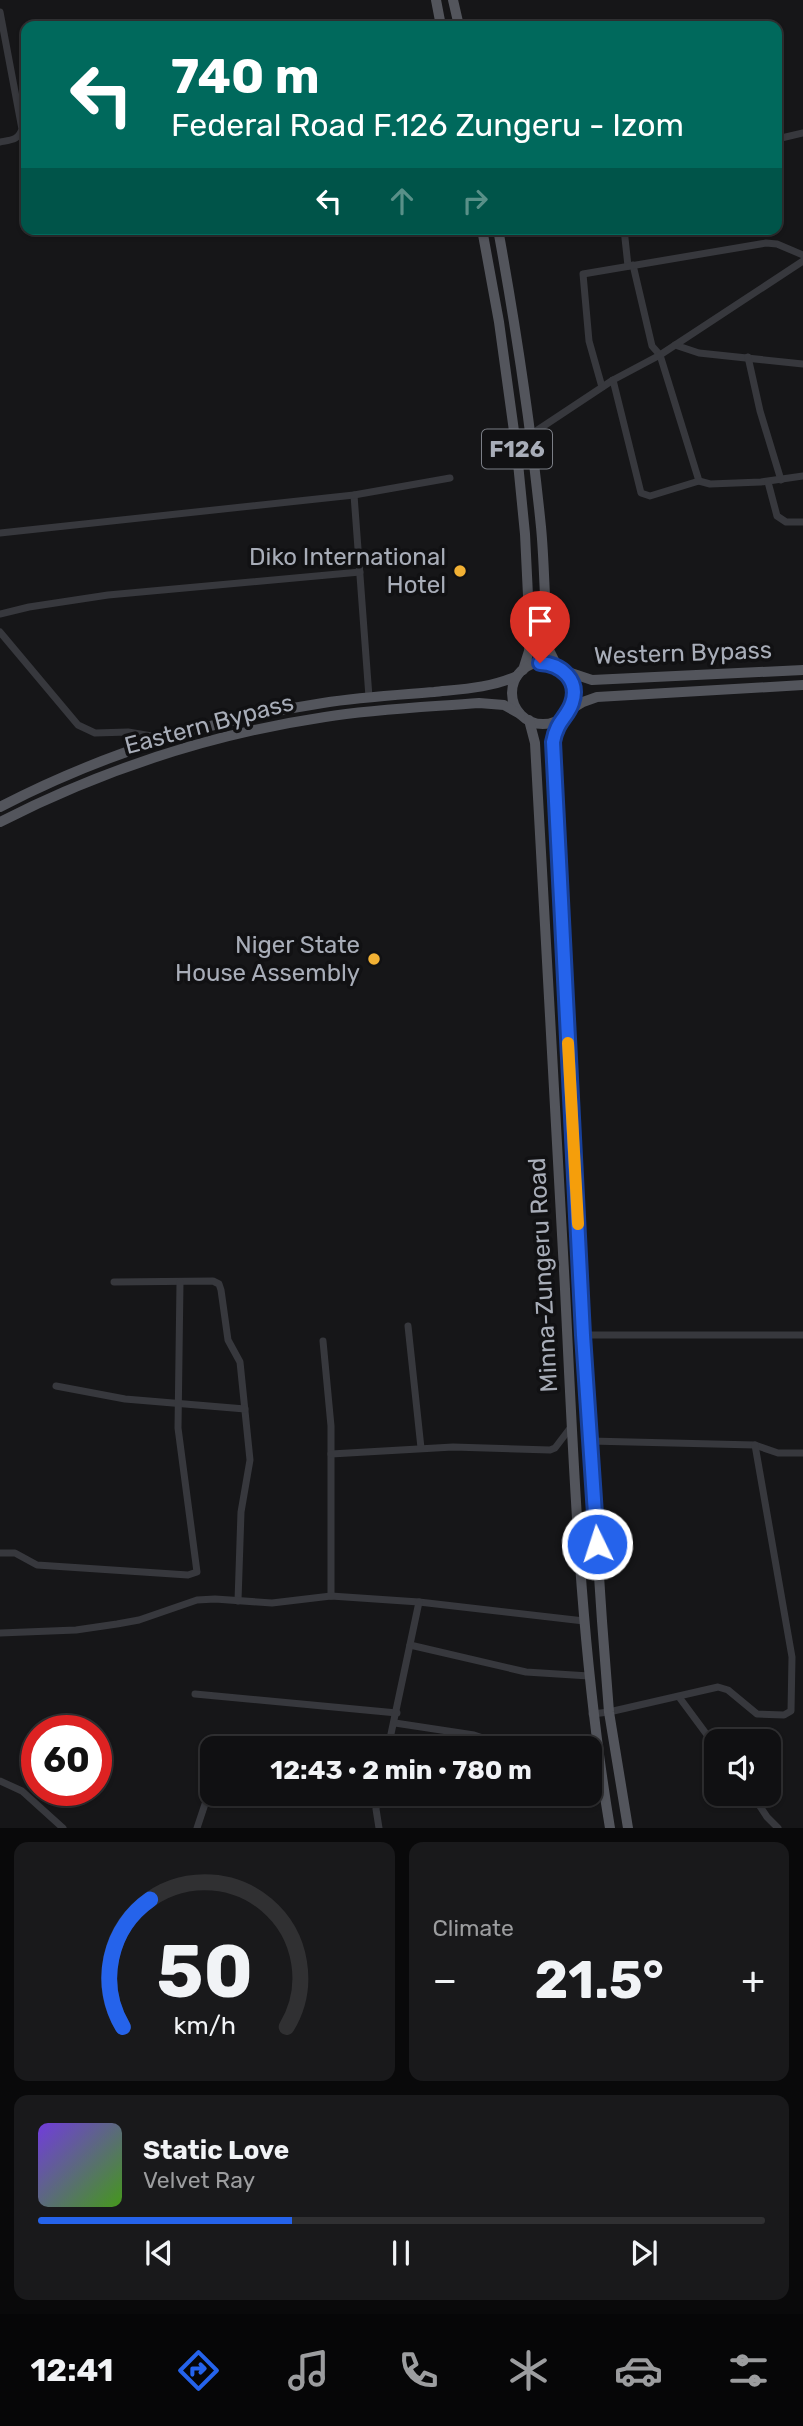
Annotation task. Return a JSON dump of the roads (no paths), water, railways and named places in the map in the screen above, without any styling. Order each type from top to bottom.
[{"type":"main road","points":[[436,0],[440,21]]},
{"type":"main road","points":[[453,0],[457,21]]},
{"type":"main road","name":"F126","points":[[483,235],[499,322],[525,534],[529,652],[512,695],[524,717]]},
{"type":"main road","name":"F126","points":[[499,235],[530,435],[541,530],[549,650],[571,680],[574,690],[573,701],[565,715]]},
{"type":"main road","points":[[499,322],[514,319]]},
{"type":"main road","points":[[520,673],[540,663],[561,669]]},
{"type":"main road","name":"Western Bypass","points":[[561,669],[592,680],[803,670]]},
{"type":"main road","name":"Eastern Bypass","points":[[0,807],[68,773],[165,738],[247,716],[369,697],[486,688],[520,673]]},
{"type":"main road","name":"Western Bypass","points":[[565,715],[583,702],[597,698],[803,685]]},
{"type":"main road","name":"Eastern Bypass","points":[[0,822],[91,780],[169,752],[251,730],[327,716],[479,703],[505,705],[524,717]]},
{"type":"main road","points":[[524,717],[539,724],[551,723],[565,715]]},
{"type":"main road","name":"Minna-Zungeru Road","points":[[565,715],[555,730],[553,742],[583,1335],[609,1712],[628,1828]]},
{"type":"main road","name":"Minna-Zungeru Road","points":[[524,717],[535,743],[571,1427],[593,1736]]},
{"type":"main road","points":[[560,1179],[576,1178]]},
{"type":"main road","name":"Minna-Zungeru Road","points":[[602,1792],[610,1828]]},
{"type":"street","points":[[0,12],[21,124]]},
{"type":"street","points":[[0,142],[15,140],[21,132]]},
{"type":"street","points":[[782,138],[803,133]]},
{"type":"street","points":[[625,235],[630,265],[652,346],[660,355],[699,481]]},
{"type":"street","points":[[602,387],[589,341],[582,277],[586,272],[766,243],[777,244],[803,255]]},
{"type":"street","points":[[530,435],[613,380],[660,355],[803,261]]},
{"type":"street","points":[[675,345],[699,353],[803,364]]},
{"type":"street","points":[[748,358],[760,411],[781,480]]},
{"type":"street","points":[[613,380],[641,493],[650,496],[699,481],[710,484],[768,482],[803,476]]},
{"type":"street","points":[[0,533],[354,495],[450,478]]},
{"type":"street","points":[[768,482],[777,516],[786,522],[803,522]]},
{"type":"street","points":[[354,495],[369,697]]},
{"type":"street","points":[[0,614],[108,595],[360,572]]},
{"type":"street","points":[[0,632],[78,725],[95,733],[128,732],[165,738]]},
{"type":"street","points":[[114,1282],[213,1281],[219,1284],[228,1340],[240,1362],[250,1460],[241,1512],[238,1601]]},
{"type":"street","points":[[0,1553],[16,1553],[37,1566],[188,1575],[197,1572],[178,1428],[180,1282]]},
{"type":"street","points":[[408,1326],[421,1448]]},
{"type":"street","points":[[583,1335],[803,1335]]},
{"type":"street","points":[[323,1341],[331,1454],[331,1596]]},
{"type":"street","points":[[56,1386],[125,1399],[245,1409]]},
{"type":"street","points":[[331,1454],[421,1448],[550,1450],[555,1448],[571,1427]]},
{"type":"street","points":[[590,1441],[754,1446],[778,1452],[803,1453]]},
{"type":"street","points":[[592,1714],[723,1688],[757,1714],[789,1714],[792,1707],[792,1657],[754,1446]]},
{"type":"street","points":[[0,1633],[76,1630],[139,1620],[197,1600],[272,1603],[331,1596],[419,1602],[584,1621]]},
{"type":"street","points":[[391,1736],[419,1602]]},
{"type":"street","points":[[410,1645],[526,1672],[589,1676]]},
{"type":"street","points":[[195,1694],[397,1713]]},
{"type":"street","points":[[679,1697],[704,1730]]},
{"type":"street","points":[[394,1723],[477,1736]]},
{"type":"street","points":[[0,1781],[22,1791],[55,1824],[63,1828]]},
{"type":"street","points":[[197,1828],[204,1806]]},
{"type":"street","points":[[376,1806],[379,1828]]},
{"type":"street","points":[[760,1806],[778,1828]]},
{"type":"place","name":"Diko International Hotel","points":[[460,571]]},
{"type":"place","name":"Niger State House Assembly","points":[[374,959]]}]
